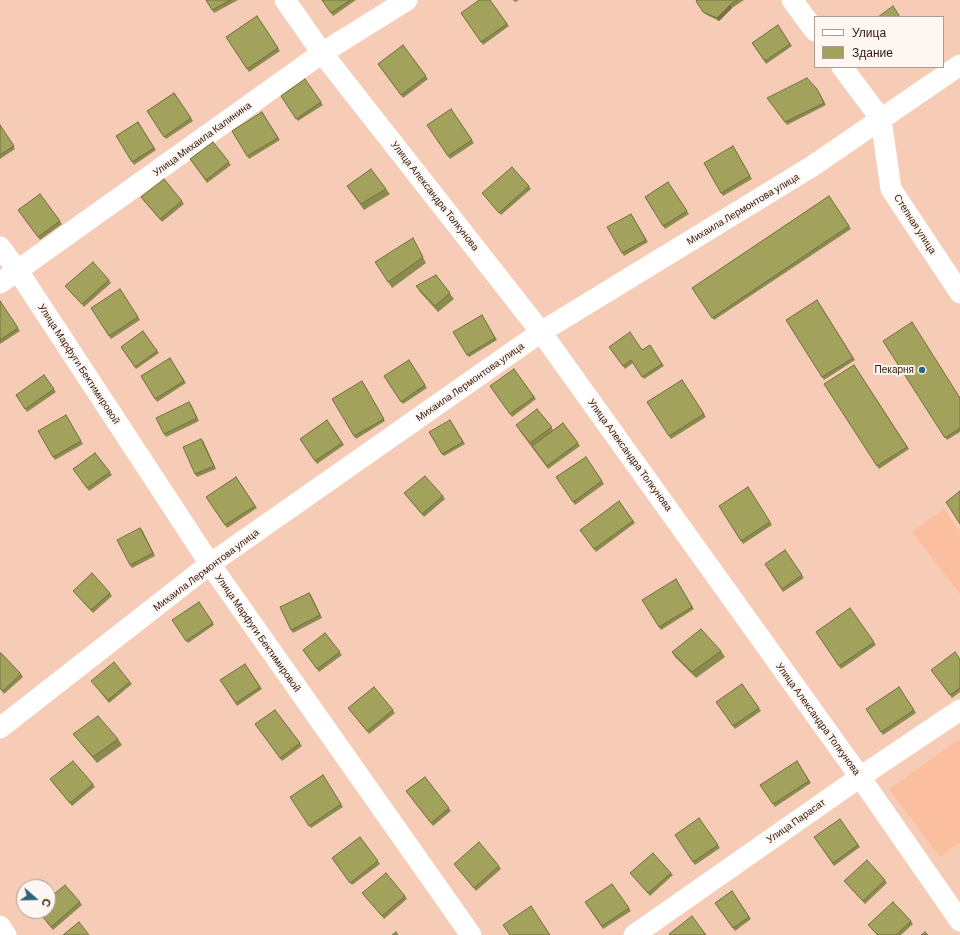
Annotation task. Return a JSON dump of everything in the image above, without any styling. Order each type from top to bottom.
[{"type":"street","name":"Улица Александра Толкунова","points":[[285,0],[322,53],[541,332],[860,777],[960,921]]},
{"type":"street","name":"Улица Михаила Калинина","points":[[0,283],[322,53],[407,0]]},
{"type":"street","points":[[792,0],[814,30]]},
{"type":"street","name":"Михаила Лермонтова улица","points":[[0,728],[210,564],[541,332],[812,167],[960,65]]},
{"type":"street","name":"Степная улица","points":[[843,68],[881,119],[892,189],[960,293]]},
{"type":"street","name":"Улица Марфуги Бектимировой","points":[[0,247],[18,271],[210,564],[471,935]]},
{"type":"street","name":"Улица Парасат","points":[[634,935],[860,777],[960,710]]},
{"type":"street","points":[[0,926],[6,935]]},
{"type":"shaded area","points":[[944,509],[960,532],[960,594],[912,532]]},
{"type":"shaded area","points":[[960,739],[960,842],[940,857],[889,789]]},
{"type":"building","points":[[206,0],[231,0],[212,10]]},
{"type":"building","points":[[322,0],[350,0],[331,13]]},
{"type":"building","points":[[479,0],[490,0],[507,24],[481,42],[461,13]]},
{"type":"building","points":[[737,0],[717,18],[703,12],[696,1]]},
{"type":"building","points":[[893,6],[899,16],[879,16]]},
{"type":"building","points":[[257,16],[278,48],[247,69],[226,37]]},
{"type":"building","points":[[778,25],[790,44],[765,61],[752,43]]},
{"type":"building","points":[[403,45],[426,76],[401,95],[378,64]]},
{"type":"building","points":[[807,78],[817,89],[824,103],[785,122],[767,98]]},
{"type":"building","points":[[305,79],[321,102],[296,119],[281,96]]},
{"type":"building","points":[[174,93],[191,118],[164,137],[147,111]]},
{"type":"building","points":[[451,109],[472,140],[448,156],[427,125]]},
{"type":"building","points":[[262,112],[278,138],[247,156],[232,131]]},
{"type":"building","points":[[138,122],[154,148],[132,162],[116,136]]},
{"type":"building","points":[[0,125],[14,146],[0,155]]},
{"type":"building","points":[[213,142],[229,162],[206,180],[190,159]]},
{"type":"building","points":[[733,146],[750,176],[721,193],[704,163]]},
{"type":"building","points":[[512,167],[529,186],[499,213],[482,193]]},
{"type":"building","points":[[371,169],[386,189],[361,204],[347,186]]},
{"type":"building","points":[[164,179],[182,201],[160,219],[141,197]]},
{"type":"building","points":[[668,182],[687,211],[663,226],[645,197]]},
{"type":"building","points":[[40,194],[60,221],[38,237],[18,210]]},
{"type":"building","points":[[829,196],[849,226],[712,318],[692,288]]},
{"type":"building","points":[[631,214],[646,240],[622,253],[607,227]]},
{"type":"building","points":[[413,238],[423,257],[388,282],[375,262]]},
{"type":"building","points":[[93,262],[109,280],[82,304],[65,286]]},
{"type":"building","points":[[436,275],[450,293],[435,306],[416,286]]},
{"type":"building","points":[[120,289],[138,317],[109,336],[91,308]]},
{"type":"building","points":[[817,300],[853,358],[822,377],[786,320]]},
{"type":"building","points":[[0,301],[18,328],[0,340]]},
{"type":"building","points":[[482,315],[495,338],[467,355],[453,332]]},
{"type":"building","name":"Пекарня","points":[[912,322],[960,398],[960,428],[945,438],[883,341]]},
{"type":"building","points":[[143,331],[157,351],[135,367],[121,347]]},
{"type":"building","points":[[630,332],[642,350],[650,345],[662,364],[642,377],[631,360],[623,366],[609,347]]},
{"type":"building","points":[[170,358],[184,381],[155,399],[141,376]]},
{"type":"building","points":[[409,360],[425,385],[401,402],[384,376]]},
{"type":"building","points":[[854,365],[907,447],[877,466],[824,384]]},
{"type":"building","points":[[514,369],[534,397],[510,414],[490,386]]},
{"type":"building","points":[[44,375],[54,389],[25,409],[16,395]]},
{"type":"building","points":[[682,380],[704,414],[669,436],[647,402]]},
{"type":"building","points":[[362,381],[384,419],[354,436],[332,399]]},
{"type":"building","points":[[189,402],[197,418],[164,434],[156,418]]},
{"type":"building","points":[[537,409],[552,427],[530,443],[516,425]]},
{"type":"building","points":[[66,415],[81,441],[53,457],[38,431]]},
{"type":"building","points":[[327,420],[342,443],[315,461],[300,439]]},
{"type":"building","points":[[450,420],[463,442],[442,454],[429,432]]},
{"type":"building","points":[[563,423],[578,443],[547,466],[532,446]]},
{"type":"building","points":[[201,439],[214,466],[195,474],[183,447]]},
{"type":"building","points":[[95,453],[110,472],[87,488],[73,469]]},
{"type":"building","points":[[586,457],[602,481],[573,502],[556,477]]},
{"type":"building","points":[[425,476],[443,496],[422,514],[404,493]]},
{"type":"building","points":[[236,477],[255,506],[225,525],[206,497]]},
{"type":"building","points":[[748,487],[770,522],[741,541],[719,506]]},
{"type":"building","points":[[960,491],[960,524],[946,502]]},
{"type":"building","points":[[619,501],[633,521],[594,549],[580,530]]},
{"type":"building","points":[[140,528],[153,553],[130,565],[117,540]]},
{"type":"building","points":[[785,550],[802,575],[782,589],[765,564]]},
{"type":"building","points":[[92,573],[110,593],[91,610],[73,591]]},
{"type":"building","points":[[676,579],[692,607],[659,627],[642,600]]},
{"type":"building","points":[[309,593],[320,615],[291,630],[280,607]]},
{"type":"building","points":[[199,602],[213,623],[186,641],[172,620]]},
{"type":"building","points":[[850,608],[874,642],[839,666],[816,632]]},
{"type":"building","points":[[701,629],[721,651],[692,672],[672,652]]},
{"type":"building","points":[[325,633],[340,652],[317,669],[303,650]]},
{"type":"building","points":[[955,652],[960,659],[960,688],[950,695],[931,670]]},
{"type":"building","points":[[1,653],[21,674],[3,691],[0,688]]},
{"type":"building","points":[[114,662],[130,682],[108,700],[91,681]]},
{"type":"building","points":[[245,664],[260,687],[236,703],[220,680]]},
{"type":"building","points":[[742,684],[759,708],[733,726],[716,702]]},
{"type":"building","points":[[374,687],[393,710],[367,731],[348,708]]},
{"type":"building","points":[[899,687],[914,710],[881,732],[866,709]]},
{"type":"building","points":[[275,710],[300,743],[280,758],[255,724]]},
{"type":"building","points":[[98,716],[118,739],[93,757],[73,734]]},
{"type":"building","points":[[73,761],[93,784],[70,803],[50,779]]},
{"type":"building","points":[[797,761],[809,781],[773,804],[760,785]]},
{"type":"building","points":[[323,775],[341,804],[309,826],[290,797]]},
{"type":"building","points":[[425,777],[449,808],[431,823],[406,791]]},
{"type":"building","points":[[699,818],[718,845],[693,862],[675,835]]},
{"type":"building","points":[[840,819],[858,845],[833,863],[814,837]]},
{"type":"building","points":[[360,837],[378,861],[350,883],[332,858]]},
{"type":"building","points":[[479,842],[499,866],[474,888],[454,864]]},
{"type":"building","points":[[653,853],[671,873],[648,893],[630,873]]},
{"type":"building","points":[[867,860],[885,880],[863,901],[844,881]]},
{"type":"building","points":[[386,873],[405,896],[382,916],[362,893]]},
{"type":"building","points":[[612,884],[629,908],[602,926],[585,902]]},
{"type":"building","points":[[65,885],[80,902],[51,927],[44,919],[56,919],[56,892]]},
{"type":"building","points":[[732,891],[749,917],[733,928],[715,903]]},
{"type":"building","points":[[893,902],[911,921],[896,935],[878,935],[868,925]]},
{"type":"building","points":[[531,906],[550,935],[510,935],[503,925]]},
{"type":"building","points":[[692,916],[706,935],[669,934]]},
{"type":"building","points":[[79,922],[89,935],[63,935]]},
{"type":"building","points":[[925,932],[928,935],[921,935]]},
{"type":"place","name":"Пекарня","points":[[922,370]]}]
